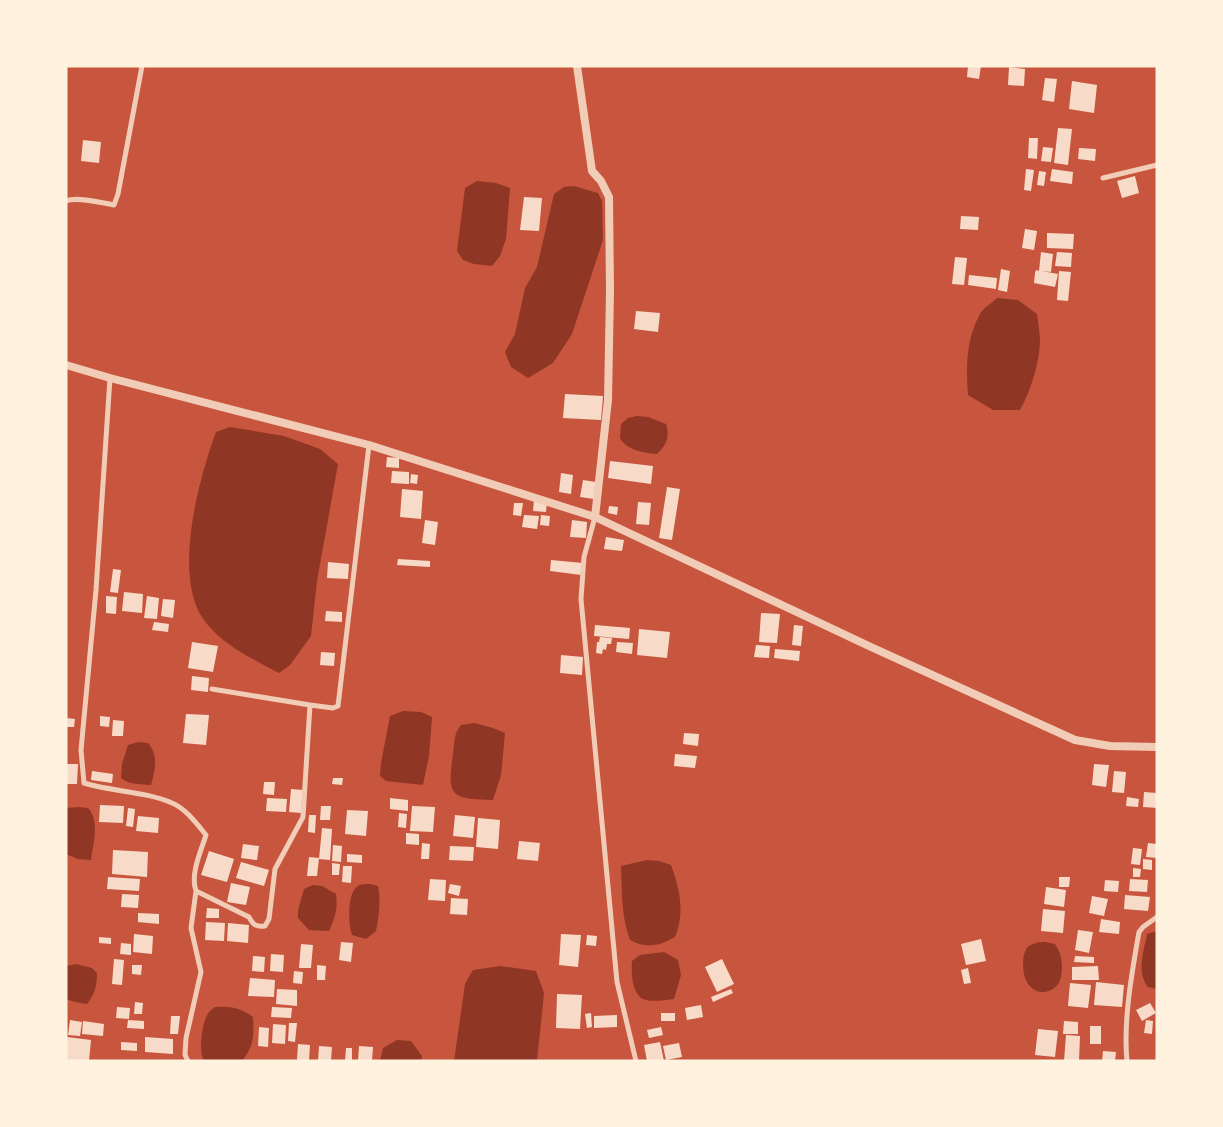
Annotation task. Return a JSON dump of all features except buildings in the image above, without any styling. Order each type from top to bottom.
[{"type":"street","points":[[66,201],[78,199],[114,205],[122,177],[142,66]]},
{"type":"street","points":[[577,66],[592,170],[601,181],[609,197],[610,291],[608,400],[596,517],[584,558],[581,599],[617,982],[636,1061]]},
{"type":"street","points":[[1103,178],[1157,165]]},
{"type":"street","points":[[66,365],[369,445],[596,517],[871,647],[1075,740],[1110,746],[1157,747]]},
{"type":"street","points":[[110,378],[96,590],[81,750],[84,783],[173,803],[206,834],[194,876],[196,891],[191,928],[201,972],[186,1038],[185,1055],[188,1061]]},
{"type":"street","points":[[212,689],[310,705],[333,708],[338,706],[369,445]]},
{"type":"street","points":[[196,891],[249,918],[253,925],[265,926],[269,919],[275,869],[303,817],[310,705]]},
{"type":"street","points":[[1127,1061],[1126,1047],[1131,980],[1138,932],[1157,917]]},
{"type":"shaded area","points":[[477,181],[496,183],[510,188],[506,239],[500,256],[492,266],[474,264],[463,260],[457,251],[465,188]]},
{"type":"shaded area","points":[[574,186],[598,193],[602,201],[603,240],[572,334],[553,363],[528,378],[511,367],[505,352],[515,334],[525,288],[537,267],[554,194],[564,187]]},
{"type":"shaded area","points":[[997,298],[1018,300],[1037,314],[1040,342],[1038,359],[1031,385],[1020,410],[993,410],[968,395],[967,364],[972,333],[981,312]]},
{"type":"shaded area","points":[[637,416],[648,417],[666,424],[667,440],[657,454],[641,452],[631,448],[620,438],[621,424],[628,418]]},
{"type":"shaded area","points":[[230,427],[284,436],[320,449],[338,464],[317,581],[311,636],[290,665],[279,673],[240,652],[214,632],[196,605],[190,582],[191,530],[202,476],[216,432]]},
{"type":"shaded area","points":[[403,711],[421,712],[432,717],[429,756],[423,785],[386,781],[380,776],[390,716]]},
{"type":"shaded area","points":[[474,723],[505,733],[501,775],[493,800],[460,796],[452,787],[451,768],[455,736],[461,725]]},
{"type":"shaded area","points":[[138,742],[148,743],[154,753],[155,769],[151,785],[131,783],[121,778],[122,764],[128,745]]},
{"type":"shaded area","points":[[66,808],[88,808],[94,819],[95,833],[91,860],[78,859],[66,854]]},
{"type":"shaded area","points":[[647,860],[671,865],[677,883],[681,910],[675,937],[664,943],[653,945],[642,945],[630,940],[625,922],[623,903],[621,866]]},
{"type":"shaded area","points":[[370,884],[378,886],[379,908],[376,931],[366,939],[352,935],[349,909],[354,889],[359,885]]},
{"type":"shaded area","points":[[313,885],[322,886],[336,894],[336,913],[329,931],[309,930],[298,918],[298,910],[304,889]]},
{"type":"shaded area","points":[[1157,931],[1157,989],[1148,987],[1142,975],[1142,968],[1147,934]]},
{"type":"shaded area","points":[[1045,942],[1055,944],[1061,955],[1062,968],[1059,982],[1048,992],[1038,991],[1029,985],[1025,977],[1023,961],[1029,946]]},
{"type":"shaded area","points":[[664,952],[678,960],[681,975],[674,999],[656,1001],[641,998],[633,984],[632,961],[640,955]]},
{"type":"shaded area","points":[[76,964],[92,968],[97,973],[95,989],[87,1004],[66,999],[66,966]]},
{"type":"shaded area","points":[[500,966],[536,971],[544,993],[537,1061],[454,1061],[465,984],[473,970]]},
{"type":"shaded area","points":[[215,1007],[236,1008],[253,1017],[252,1040],[249,1050],[242,1061],[204,1061],[201,1050],[203,1029],[209,1011]]},
{"type":"shaded area","points":[[397,1040],[411,1041],[422,1056],[421,1061],[380,1061],[383,1048]]}]
